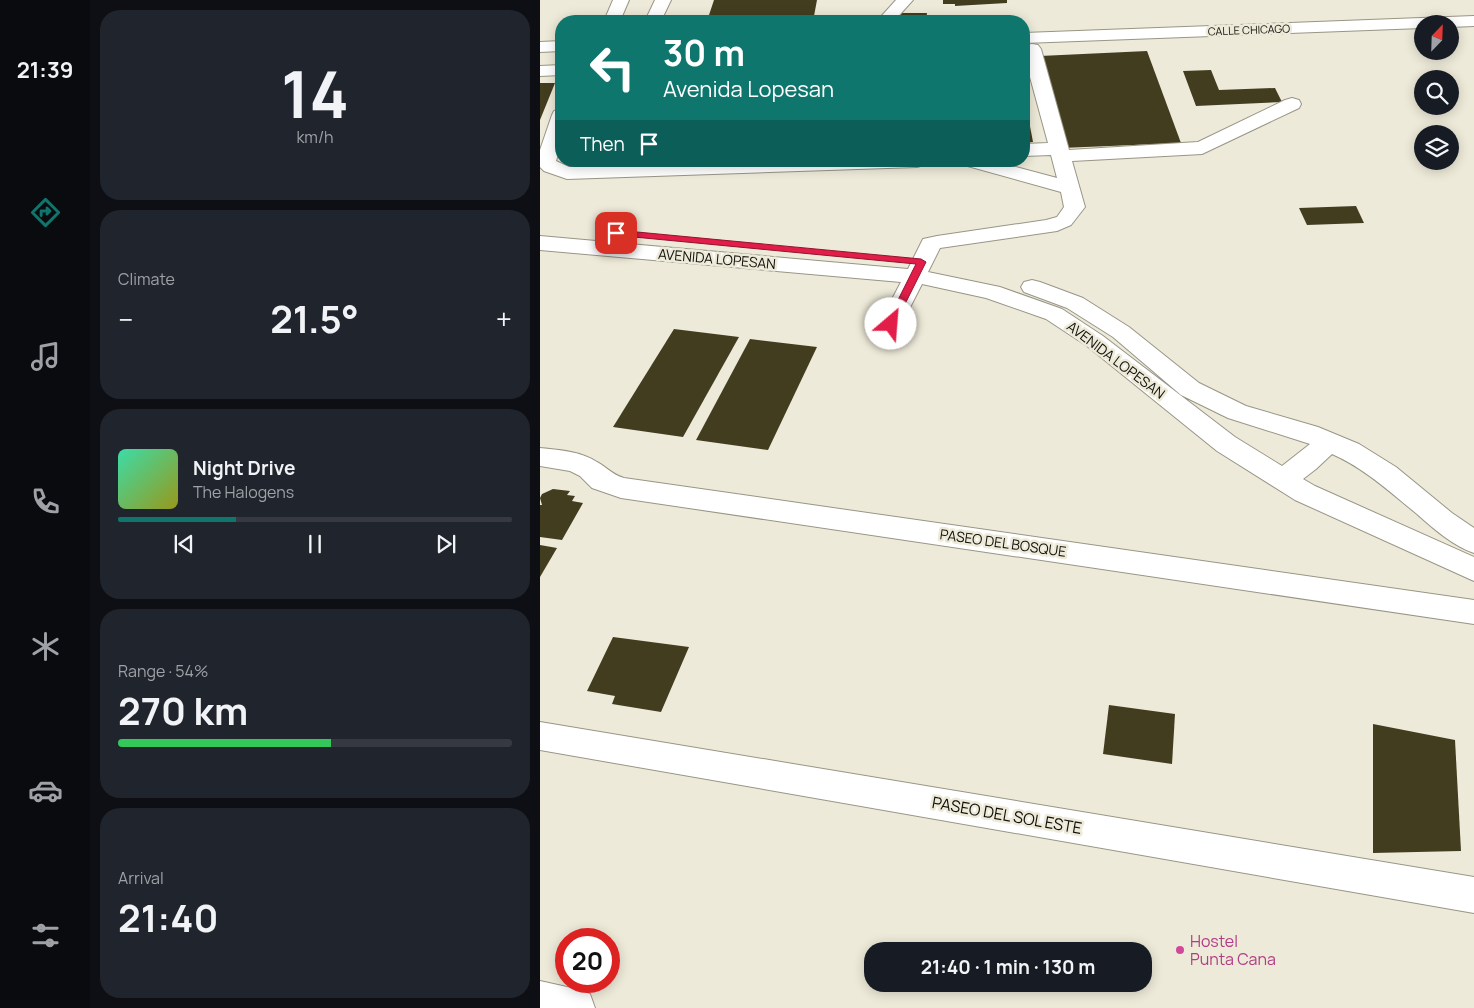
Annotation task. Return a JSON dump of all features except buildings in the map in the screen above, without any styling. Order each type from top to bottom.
[{"type":"street","points":[[615,15],[621,0]]},
{"type":"street","points":[[657,15],[663,0]]},
{"type":"street","points":[[891,15],[905,0]]},
{"type":"street","name":"CALLE CHICAGO","points":[[1030,38],[1474,21]]},
{"type":"street","points":[[540,47],[555,46]]},
{"type":"street","points":[[891,324],[931,244],[1049,226],[1064,221],[1075,207],[1032,49],[1030,49]]},
{"type":"street","points":[[540,56],[555,55]]},
{"type":"street","points":[[540,71],[555,70]]},
{"type":"street","points":[[1030,150],[1060,152],[1202,148],[1292,104]]},
{"type":"street","points":[[555,134],[546,162],[551,167],[567,173],[742,167]]},
{"type":"street","points":[[993,167],[1070,188]]},
{"type":"street","name":"AVENIDA LOPESAN","points":[[540,225],[1007,278],[1075,303],[1121,332],[1190,389],[1237,412],[1309,433],[1350,451],[1387,474],[1442,520],[1474,542]]},
{"type":"street","name":"AVENIDA LOPESAN","points":[[540,243],[918,269],[992,292],[1054,314],[1095,341],[1226,444],[1305,493],[1474,570]]},
{"type":"street","points":[[1282,478],[1300,469],[1318,454],[1328,441]]},
{"type":"street","name":"PASEO DEL BOSQUE","points":[[540,457],[575,462],[589,469],[602,482],[621,488],[1474,612]]},
{"type":"street","name":"PASEO DEL SOL ESTE","points":[[540,736],[1474,895]]},
{"type":"street","points":[[540,1000],[576,1008]]},
{"type":"place","name":"Hostel Punta Cana","points":[[1180,950]]},
{"type":"route","points":[[616,233],[921,262],[891,324]]}]
